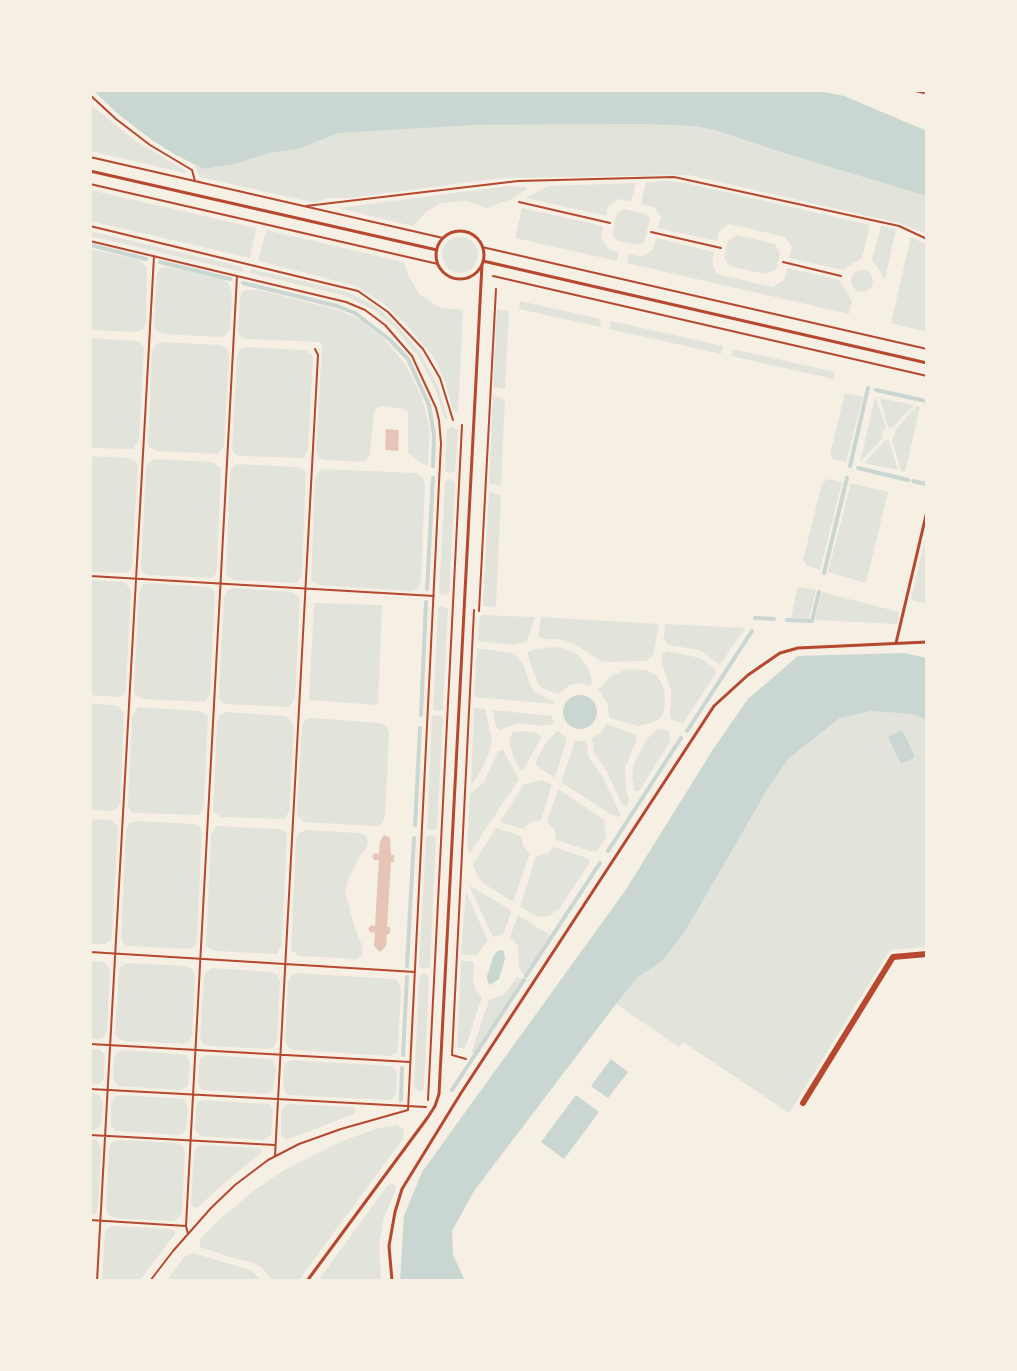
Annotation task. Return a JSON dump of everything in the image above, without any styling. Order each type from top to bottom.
[{"type":"street","points":[[803,1103],[893,957],[927,954]]},
{"type":"lane","points":[[90,171],[437,250]]},
{"type":"lane","points":[[308,1281],[428,1117],[439,1094],[482,263],[482,247],[475,236],[466,232],[454,232],[443,238],[437,250],[438,264],[445,274],[459,279],[473,275],[482,263]]},
{"type":"lane","points":[[482,263],[927,363]]},
{"type":"lane","points":[[896,643],[927,511]]},
{"type":"lane","points":[[392,1281],[389,1246],[402,1189],[468,1083],[714,706],[741,680],[780,653],[798,648],[927,642]]},
{"type":"path","points":[[911,90],[924,93]]},
{"type":"path","points":[[90,95],[150,145],[192,170],[195,181]]},
{"type":"path","points":[[90,157],[443,238]]},
{"type":"path","points":[[306,206],[518,181],[674,177],[899,226],[927,239]]},
{"type":"path","points":[[90,184],[438,264]]},
{"type":"path","points":[[519,202],[610,223]]},
{"type":"path","points":[[90,226],[358,291],[388,312],[423,349],[440,378],[453,420]]},
{"type":"path","points":[[651,232],[721,248]]},
{"type":"path","points":[[90,241],[355,305],[385,325],[412,356],[431,396],[440,428],[441,443],[408,1108]]},
{"type":"path","points":[[482,247],[927,349]]},
{"type":"path","points":[[98,1281],[154,256]]},
{"type":"path","points":[[783,262],[841,276]]},
{"type":"path","points":[[188,1234],[186,1226],[190,1140],[237,276]]},
{"type":"path","points":[[493,276],[927,376]]},
{"type":"path","points":[[479,611],[496,289]]},
{"type":"path","points":[[275,1156],[318,355],[315,349]]},
{"type":"path","points":[[90,1089],[408,1108],[428,1107],[462,425]]},
{"type":"path","points":[[90,576],[434,596]]},
{"type":"path","points":[[466,1059],[452,1054],[474,610]]},
{"type":"path","points":[[90,952],[415,972]]},
{"type":"path","points":[[90,1044],[410,1062]]},
{"type":"path","points":[[150,1281],[222,1197],[275,1156],[299,1144],[350,1125],[408,1108]]},
{"type":"path","points":[[90,1135],[275,1145]]},
{"type":"path","points":[[90,1220],[186,1226]]},
{"type":"shaded area","points":[[93,90],[814,90],[844,96],[927,131],[927,196],[715,130],[694,126],[476,125],[339,133],[298,149],[269,153],[235,164],[204,169],[152,140],[118,114]]},
{"type":"shaded area","points":[[90,104],[134,140],[186,171],[185,173],[90,151]]},
{"type":"shaded area","points":[[476,125],[694,126],[715,130],[927,196],[927,234],[899,223],[689,175],[501,178],[349,198],[327,198],[315,203],[200,177],[194,165],[204,169],[235,164],[269,153],[298,149],[339,133]]},
{"type":"shaded area","points":[[646,182],[686,183],[870,225],[862,258],[843,270],[789,258],[792,247],[785,237],[729,224],[719,231],[717,241],[658,228],[661,217],[654,207],[641,204]]},
{"type":"shaded area","points":[[636,183],[631,202],[619,199],[608,206],[606,216],[526,198],[548,186]]},
{"type":"shaded area","points":[[508,186],[526,187],[527,189],[514,198],[487,208],[466,201],[441,203],[426,212],[413,226],[338,208]]},
{"type":"shaded area","points":[[90,190],[256,228],[250,258],[90,221]]},
{"type":"shaded area","points":[[522,208],[603,226],[601,238],[608,249],[619,252],[617,261],[515,238]]},
{"type":"shaded area","points":[[624,209],[647,214],[650,220],[644,242],[639,245],[617,241],[612,235],[617,213]]},
{"type":"shaded area","points":[[881,226],[896,229],[885,279],[872,260]]},
{"type":"shaded area","points":[[266,230],[404,262],[408,275],[420,295],[441,308],[463,310],[458,412],[453,409],[435,359],[405,323],[384,304],[356,286],[258,261]]},
{"type":"shaded area","points":[[90,231],[243,267],[244,270],[243,272],[90,236]]},
{"type":"shaded area","points":[[737,235],[775,244],[780,253],[776,270],[765,274],[729,266],[724,258],[728,241]]},
{"type":"shaded area","points":[[460,237],[473,242],[478,255],[473,268],[460,273],[447,268],[442,255],[447,242]]},
{"type":"shaded area","points":[[911,237],[927,245],[927,332],[891,323]]},
{"type":"shaded area","points":[[656,238],[714,252],[712,262],[717,274],[772,287],[784,280],[787,268],[839,280],[852,301],[849,314],[627,263],[629,254],[642,257],[653,249]]},
{"type":"shaded area","points":[[90,249],[139,260],[147,267],[146,323],[142,330],[137,332],[90,330]]},
{"type":"shaded area","points":[[169,267],[222,279],[228,283],[232,292],[230,328],[226,335],[220,337],[163,334],[156,330],[154,324],[157,273],[161,268]]},
{"type":"shaded area","points":[[251,269],[348,292],[377,307],[399,327],[421,354],[438,386],[448,419],[445,419],[434,386],[418,356],[396,329],[375,311],[346,296],[250,273]]},
{"type":"shaded area","points":[[862,270],[870,273],[873,281],[870,289],[862,292],[854,289],[851,281],[854,273]]},
{"type":"shaded area","points":[[258,290],[339,310],[362,321],[386,341],[405,364],[422,398],[430,429],[428,465],[424,465],[408,453],[408,412],[383,406],[374,411],[370,454],[366,461],[319,458],[316,451],[322,345],[319,342],[245,339],[240,336],[238,332],[240,297],[242,292]]},
{"type":"shaded area","points":[[520,301],[601,319],[600,327],[519,309]]},
{"type":"shaded area","points":[[497,309],[509,311],[505,389],[493,387]]},
{"type":"shaded area","points":[[611,321],[723,346],[721,354],[609,329]]},
{"type":"shaded area","points":[[90,338],[138,341],[144,347],[139,441],[133,449],[90,448]]},
{"type":"shaded area","points":[[162,342],[220,345],[227,349],[229,355],[224,446],[218,454],[156,451],[148,446],[152,351],[156,344]]},
{"type":"shaded area","points":[[247,347],[304,350],[312,354],[308,450],[304,458],[241,456],[236,455],[232,450],[237,356],[240,349]]},
{"type":"shaded area","points":[[733,349],[835,372],[833,379],[731,356]]},
{"type":"shaded area","points":[[845,393],[863,397],[846,462],[833,459],[830,454]]},
{"type":"shaded area","points":[[493,396],[505,399],[501,486],[489,483]]},
{"type":"shaded area","points":[[875,397],[886,427],[882,433],[883,438],[860,462]]},
{"type":"shaded area","points":[[880,398],[914,405],[892,428],[888,427]]},
{"type":"shaded area","points":[[917,406],[920,407],[905,472],[901,471],[892,440],[895,430]]},
{"type":"shaded area","points":[[452,427],[458,430],[455,471],[450,473],[445,471],[447,429]]},
{"type":"shaded area","points":[[885,440],[889,441],[898,470],[864,463]]},
{"type":"shaded area","points":[[90,456],[129,458],[138,465],[132,564],[127,573],[90,572]]},
{"type":"shaded area","points":[[155,459],[213,462],[221,468],[217,569],[216,574],[211,578],[150,575],[145,574],[141,569],[146,468],[149,462]]},
{"type":"shaded area","points":[[237,464],[298,467],[306,472],[302,575],[297,583],[234,580],[226,575],[230,473]]},
{"type":"shaded area","points":[[322,469],[415,473],[423,477],[425,485],[421,582],[417,589],[411,591],[319,585],[311,581],[315,479]]},
{"type":"shaded area","points":[[449,479],[455,483],[449,594],[444,595],[439,593],[445,482]]},
{"type":"shaded area","points":[[828,479],[842,482],[820,570],[807,566],[803,560],[822,483]]},
{"type":"shaded area","points":[[851,483],[888,492],[866,583],[828,572]]},
{"type":"shaded area","points":[[489,492],[501,495],[496,607],[483,606]]},
{"type":"shaded area","points":[[927,531],[927,604],[911,600]]},
{"type":"shaded area","points":[[90,580],[124,582],[131,589],[126,688],[124,694],[118,697],[90,695]]},
{"type":"shaded area","points":[[143,584],[208,587],[215,592],[210,694],[205,702],[143,699],[135,695],[139,592]]},
{"type":"shaded area","points":[[801,587],[816,590],[809,619],[791,618],[797,589]]},
{"type":"shaded area","points":[[232,588],[292,592],[300,598],[295,699],[289,707],[226,704],[220,700],[224,597],[226,592]]},
{"type":"shaded area","points":[[822,592],[899,612],[898,624],[815,620]]},
{"type":"shaded area","points":[[314,603],[382,605],[378,705],[309,700]]},
{"type":"shaded area","points":[[443,606],[448,609],[443,710],[438,711],[433,709],[438,608]]},
{"type":"shaded area","points":[[481,615],[535,618],[526,642],[514,645],[478,641]]},
{"type":"shaded area","points":[[541,617],[659,624],[653,655],[647,661],[603,662],[572,643],[538,636]]},
{"type":"shaded area","points":[[665,624],[745,628],[720,665],[699,650],[668,645],[664,639]]},
{"type":"shaded area","points":[[477,648],[511,653],[517,657],[523,664],[531,687],[535,692],[554,702],[553,704],[474,697]]},
{"type":"shaded area","points":[[564,648],[578,655],[589,669],[591,686],[581,683],[570,685],[558,694],[538,684],[527,653],[531,650]]},
{"type":"shaded area","points":[[667,651],[700,658],[713,667],[716,673],[683,723],[670,718],[671,690],[662,664],[662,654]]},
{"type":"shaded area","points":[[903,653],[927,658],[927,720],[912,714],[871,711],[840,718],[788,759],[767,790],[686,930],[662,961],[638,977],[616,1004],[474,1191],[452,1231],[453,1255],[465,1281],[400,1281],[404,1216],[422,1172],[625,891],[712,751],[748,699],[798,656]]},
{"type":"shaded area","points":[[627,669],[647,670],[657,676],[661,682],[665,703],[663,715],[657,721],[639,726],[609,718],[608,704],[598,690],[611,676]]},
{"type":"shaded area","points":[[580,695],[592,700],[597,712],[592,724],[580,729],[568,724],[563,712],[568,700]]},
{"type":"shaded area","points":[[90,703],[118,706],[124,713],[120,802],[113,811],[90,810]]},
{"type":"shaded area","points":[[138,707],[200,711],[208,716],[204,807],[199,815],[137,813],[132,812],[128,807],[132,716]]},
{"type":"shaded area","points":[[474,707],[485,709],[492,739],[480,773],[471,785]]},
{"type":"shaded area","points":[[493,710],[552,716],[554,724],[541,726],[518,723],[500,730],[496,726]]},
{"type":"shaded area","points":[[871,711],[912,714],[927,720],[927,947],[890,950],[789,1113],[683,1042],[679,1047],[616,1004],[638,977],[662,961],[686,930],[767,790],[788,759],[840,718]]},
{"type":"shaded area","points":[[226,712],[285,716],[292,721],[294,728],[289,812],[284,819],[221,817],[213,812],[217,721],[219,716]]},
{"type":"shaded area","points":[[432,716],[443,717],[437,828],[432,830],[427,828]]},
{"type":"shaded area","points":[[306,719],[380,723],[387,726],[389,733],[385,817],[381,824],[375,826],[304,822],[299,818],[297,812],[302,727]]},
{"type":"shaded area","points":[[606,724],[635,734],[637,739],[625,768],[629,801],[626,807],[621,803],[607,772],[594,752],[592,738],[601,733]]},
{"type":"shaded area","points":[[658,728],[669,732],[670,741],[640,790],[635,792],[632,777],[634,763],[647,739]]},
{"type":"shaded area","points":[[902,730],[915,757],[901,764],[888,737]]},
{"type":"shaded area","points":[[558,731],[567,738],[555,778],[535,763],[547,741]]},
{"type":"shaded area","points":[[513,732],[538,733],[541,738],[522,772],[514,760],[509,740]]},
{"type":"shaded area","points":[[575,741],[586,741],[589,758],[603,777],[620,817],[610,814],[561,782]]},
{"type":"shaded area","points":[[503,750],[519,779],[469,854],[467,844],[470,794],[484,782],[498,751]]},
{"type":"shaded area","points":[[543,780],[552,785],[541,820],[531,822],[523,829],[500,822],[524,784]]},
{"type":"shaded area","points":[[558,789],[604,820],[606,837],[597,851],[593,852],[556,840],[555,830],[547,822]]},
{"type":"shaded area","points":[[90,819],[112,820],[118,827],[112,935],[111,940],[105,944],[90,944]]},
{"type":"shaded area","points":[[137,821],[194,824],[202,831],[197,941],[190,949],[129,946],[121,939],[126,830],[129,823]]},
{"type":"shaded area","points":[[216,826],[279,829],[287,834],[282,945],[277,954],[214,951],[206,946],[211,834]]},
{"type":"shaded area","points":[[496,828],[521,836],[523,846],[530,853],[513,902],[483,883],[473,864]]},
{"type":"shaded area","points":[[305,830],[360,833],[368,840],[367,847],[348,880],[345,892],[363,948],[362,955],[357,959],[299,956],[291,950],[296,839],[298,834]]},
{"type":"shaded area","points":[[431,835],[436,838],[430,967],[425,969],[419,967],[426,837]]},
{"type":"shaded area","points":[[554,847],[587,858],[590,862],[559,909],[549,916],[538,917],[520,907],[536,856],[548,853]]},
{"type":"shaded area","points":[[471,886],[511,912],[503,935],[493,937]]},
{"type":"shaded area","points":[[466,892],[488,941],[476,956],[461,954]]},
{"type":"shaded area","points":[[518,915],[551,936],[525,976],[519,969],[518,946],[510,937]]},
{"type":"shaded area","points":[[499,950],[504,951],[505,959],[499,979],[490,985],[487,976],[494,955]]},
{"type":"shaded area","points":[[461,960],[474,962],[473,983],[482,997],[465,1049],[457,1047]]},
{"type":"shaded area","points":[[90,961],[104,962],[110,969],[107,1031],[100,1039],[90,1039]]},
{"type":"shaded area","points":[[127,963],[186,966],[193,970],[195,976],[192,1036],[189,1042],[182,1044],[124,1041],[117,1037],[115,1033],[119,972],[120,967]]},
{"type":"shaded area","points":[[212,968],[272,972],[278,975],[280,981],[277,1040],[273,1048],[209,1046],[202,1043],[200,1036],[204,974]]},
{"type":"shaded area","points":[[297,973],[398,981],[401,988],[396,1053],[390,1056],[289,1048],[285,1042],[288,982],[292,975]]},
{"type":"shaded area","points":[[422,974],[426,974],[429,978],[424,1088],[420,1092],[414,1088],[419,978]]},
{"type":"shaded area","points":[[517,977],[523,979],[474,1054],[472,1051],[489,1000],[505,994]]},
{"type":"shaded area","points":[[90,1049],[99,1049],[105,1055],[104,1079],[99,1084],[90,1085]]},
{"type":"shaded area","points":[[124,1050],[187,1055],[190,1064],[188,1086],[180,1090],[118,1086],[113,1079],[114,1057],[118,1052]]},
{"type":"shaded area","points":[[207,1055],[270,1059],[276,1068],[273,1090],[266,1094],[202,1090],[198,1084],[199,1064],[200,1059]]},
{"type":"shaded area","points":[[611,1059],[628,1072],[608,1098],[591,1086]]},
{"type":"shaded area","points":[[290,1060],[391,1066],[397,1072],[396,1094],[392,1099],[387,1100],[289,1095],[283,1086],[284,1066]]},
{"type":"shaded area","points":[[90,1093],[98,1094],[103,1101],[101,1125],[94,1131],[90,1131]]},
{"type":"shaded area","points":[[576,1095],[599,1112],[564,1159],[541,1142]]},
{"type":"shaded area","points":[[116,1096],[184,1099],[188,1107],[186,1129],[182,1134],[177,1135],[116,1131],[111,1126],[111,1103]]},
{"type":"shaded area","points":[[202,1100],[269,1104],[273,1110],[271,1135],[263,1140],[200,1136],[195,1129],[196,1108],[198,1102]]},
{"type":"shaded area","points":[[289,1104],[352,1107],[356,1110],[354,1114],[286,1140],[281,1136],[281,1112]]},
{"type":"shaded area","points":[[397,1125],[404,1130],[403,1139],[298,1281],[273,1281],[261,1267],[254,1263],[200,1247],[200,1239],[221,1218],[284,1170],[342,1141],[379,1128]]},
{"type":"shaded area","points":[[90,1139],[97,1140],[101,1148],[98,1207],[96,1213],[90,1216]]},
{"type":"shaded area","points":[[119,1140],[176,1143],[183,1146],[185,1153],[182,1212],[179,1218],[173,1221],[115,1218],[108,1214],[106,1208],[109,1149],[112,1142]]},
{"type":"shaded area","points":[[203,1145],[259,1148],[263,1152],[197,1208],[191,1203],[194,1154],[196,1148]]},
{"type":"shaded area","points":[[395,1185],[396,1190],[384,1217],[379,1244],[381,1281],[322,1281],[320,1278],[387,1186]]},
{"type":"shaded area","points":[[110,1226],[172,1229],[175,1234],[139,1281],[102,1281],[105,1231]]},
{"type":"shaded area","points":[[193,1253],[247,1269],[262,1281],[166,1281],[184,1257]]},
{"type":"building","points":[[386,429],[399,430],[398,451],[385,450]]},
{"type":"building","points":[[384,835],[390,838],[391,855],[394,855],[394,862],[391,862],[387,927],[390,927],[390,934],[387,934],[386,946],[380,952],[374,946],[375,933],[368,929],[371,925],[375,926],[379,860],[374,860],[372,856],[375,853],[379,854],[380,841]]},
{"type":"waterway","points":[[90,245],[146,259]]},
{"type":"waterway","points":[[160,262],[230,279]]},
{"type":"waterway","points":[[243,283],[337,306],[355,313],[390,340],[408,359],[429,405],[434,435],[433,466]]},
{"type":"waterway","points":[[850,466],[868,388]]},
{"type":"waterway","points":[[876,390],[926,401]]},
{"type":"waterway","points":[[858,468],[908,480]]},
{"type":"waterway","points":[[427,589],[433,478]]},
{"type":"waterway","points":[[824,573],[847,478]]},
{"type":"waterway","points":[[913,481],[926,484]]},
{"type":"waterway","points":[[787,620],[812,621],[819,592]]},
{"type":"waterway","points":[[421,715],[426,602]]},
{"type":"waterway","points":[[755,618],[774,619]]},
{"type":"waterway","points":[[687,731],[752,631]]},
{"type":"waterway","points":[[415,825],[420,728]]},
{"type":"waterway","points":[[608,851],[681,738]]},
{"type":"waterway","points":[[407,966],[414,838]]},
{"type":"waterway","points":[[526,976],[600,863]]},
{"type":"waterway","points":[[403,1055],[407,977]]},
{"type":"waterway","points":[[452,1090],[524,980]]},
{"type":"waterway","points":[[401,1100],[402,1068]]}]
